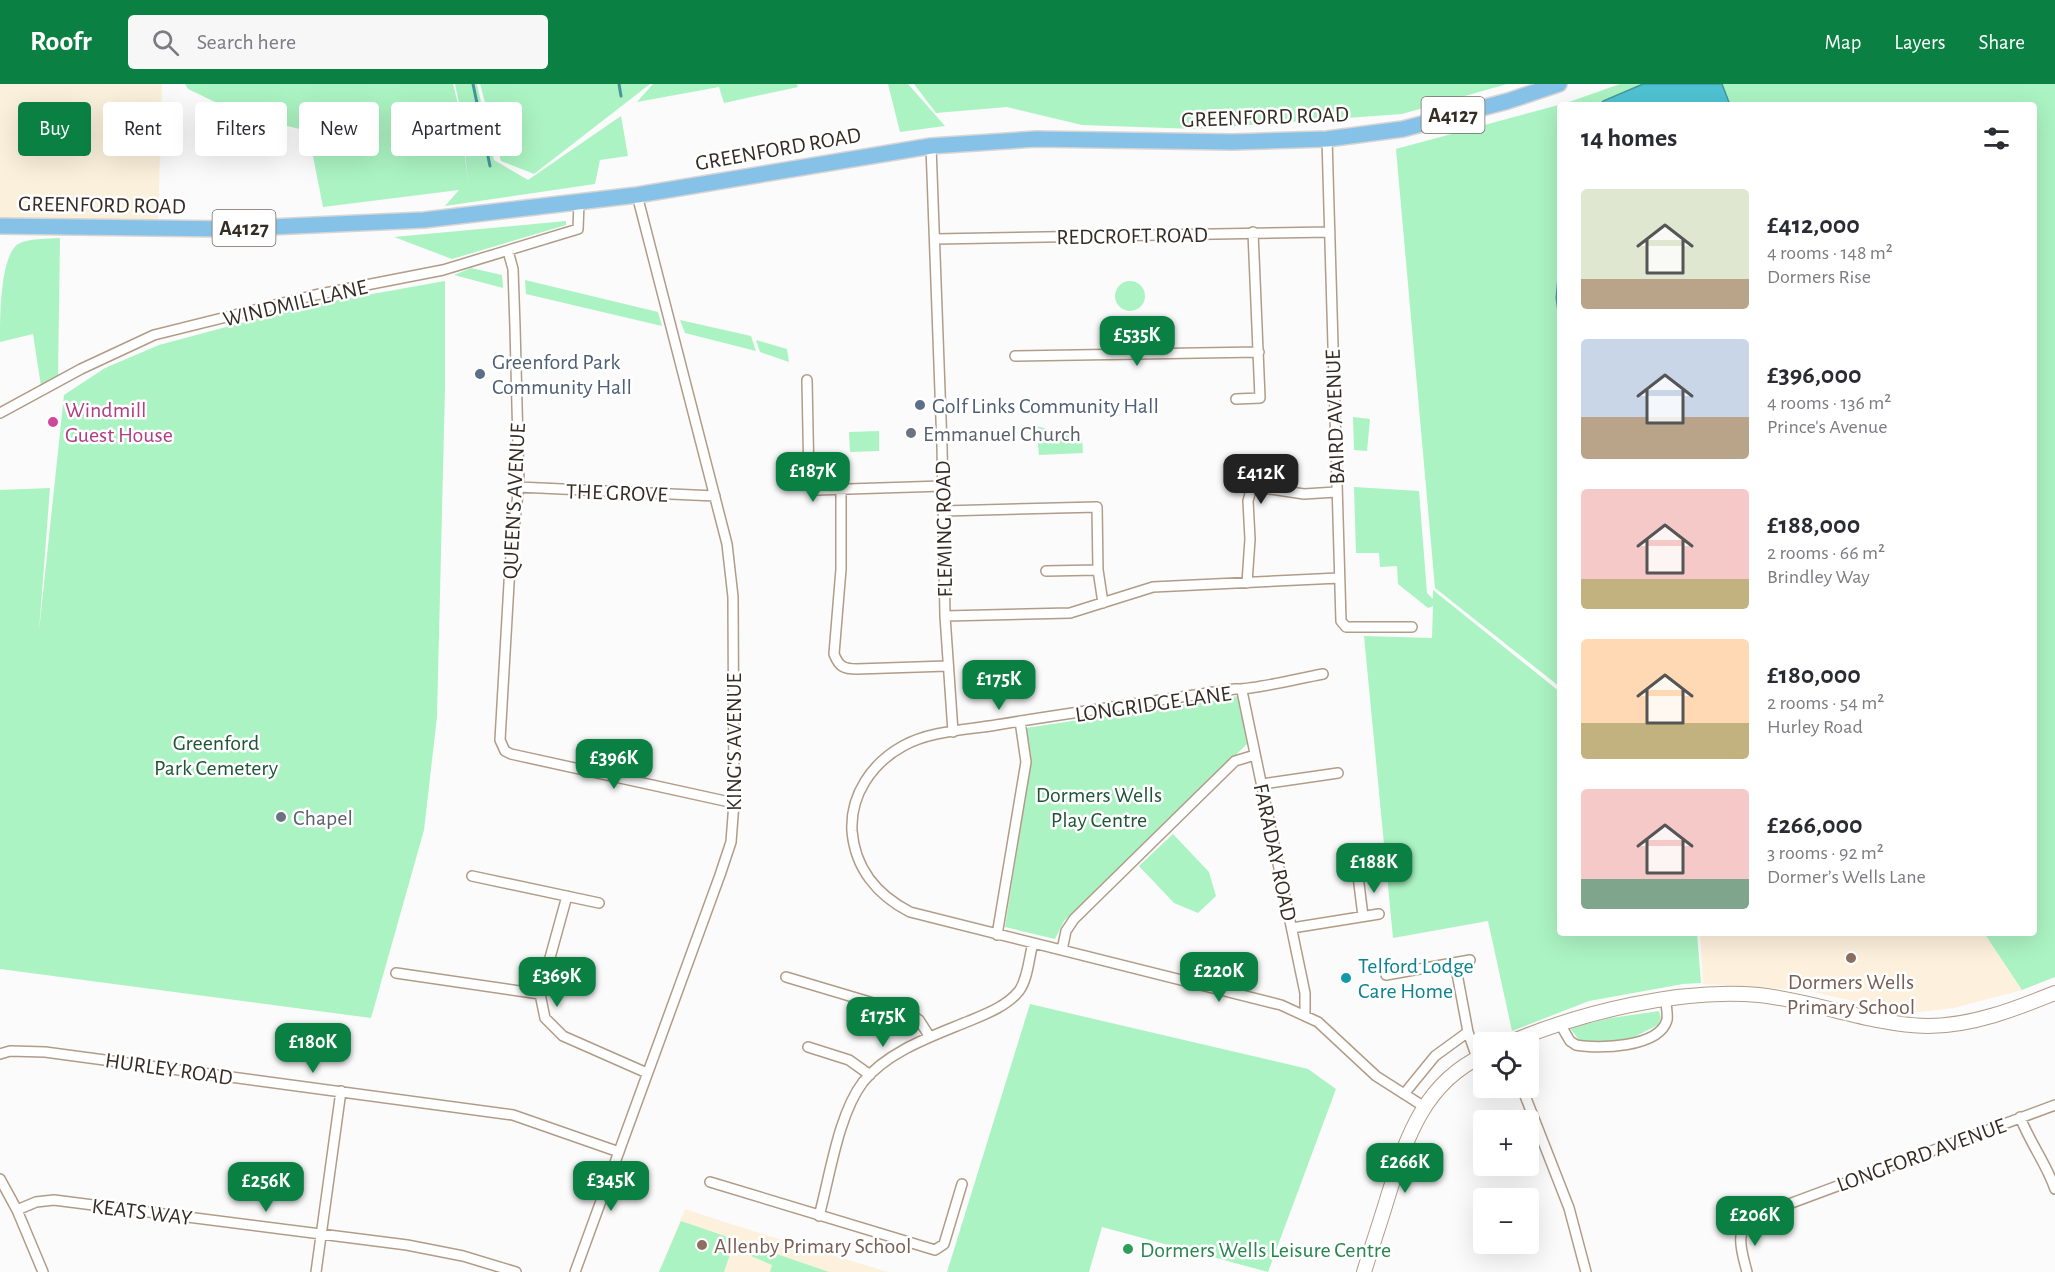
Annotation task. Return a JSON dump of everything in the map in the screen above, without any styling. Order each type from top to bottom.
[{"type":"main road","name":"GREENFORD ROAD","points":[[0,226],[227,229],[424,220],[637,195],[931,146],[1036,139],[1233,142],[1327,139],[1402,129],[1559,84]]},
{"type":"street","name":"BAIRD AVENUE","points":[[1327,139],[1341,621],[1346,627],[1412,627]]},
{"type":"street","name":"FLEMING ROAD","points":[[931,146],[943,486],[945,616],[953,732]]},
{"type":"street","name":"KING'S AVENUE","points":[[575,1272],[720,875],[731,842],[734,803],[732,597],[728,544],[637,195]]},
{"type":"street","name":"WINDMILL LANE","points":[[0,413],[81,369],[154,335],[315,295],[443,270],[578,229],[579,203]]},
{"type":"street","points":[[1236,399],[1260,398],[1253,232]]},
{"type":"street","name":"REDCROFT ROAD","points":[[935,239],[1330,232]]},
{"type":"street","name":"QUEEN'S AVENUE","points":[[508,251],[513,268],[515,315],[518,487],[510,566],[500,730],[505,751],[532,760],[734,803]]},
{"type":"street","points":[[1015,356],[1258,352]]},
{"type":"street","points":[[807,380],[809,482],[817,490],[943,486]]},
{"type":"street","name":"THE GROVE","points":[[518,487],[715,496]]},
{"type":"street","points":[[1247,583],[1250,538],[1248,501],[1251,490],[1263,488],[1304,494],[1336,492]]},
{"type":"street","points":[[841,490],[841,568],[834,654],[838,664],[846,669],[947,666]]},
{"type":"street","points":[[943,511],[1097,507],[1098,570],[1103,603]]},
{"type":"street","points":[[1046,571],[1098,570]]},
{"type":"street","points":[[945,616],[1070,613],[1153,587],[1339,578]]},
{"type":"street","name":"LONGRIDGE LANE","points":[[1323,674],[1258,685],[1242,691],[1235,689],[1020,721],[910,742],[880,762],[862,786],[855,803],[852,824],[854,843],[864,871],[891,901],[922,916],[1259,999],[1305,1015],[1328,1030],[1376,1076],[1423,1106]]},
{"type":"street","name":"FARADAY ROAD","points":[[1242,691],[1305,993],[1305,1015]]},
{"type":"street","points":[[997,934],[1026,762],[1020,721]]},
{"type":"street","points":[[1062,950],[1066,931],[1074,920],[1235,761],[1255,755]]},
{"type":"street","points":[[1262,784],[1338,773]]},
{"type":"street","points":[[472,876],[599,903]]},
{"type":"street","points":[[1358,876],[1363,916]]},
{"type":"street","points":[[567,896],[540,994],[545,1018],[563,1036],[647,1073]]},
{"type":"street","points":[[1292,928],[1379,914]]},
{"type":"street","points":[[819,1216],[849,1108],[870,1075],[898,1054],[930,1037],[989,1012],[1014,996],[1022,986],[1033,943]]},
{"type":"street","points":[[1386,975],[1470,960]]},
{"type":"street","points":[[1455,963],[1468,1032],[1473,1042]]},
{"type":"street","points":[[396,974],[540,994]]},
{"type":"street","points":[[786,976],[910,1014],[919,1020],[930,1037]]},
{"type":"street","points":[[1538,1032],[1597,1014],[1666,1001],[1711,996],[1757,995],[1792,1000],[1892,1022],[1930,1026],[1985,1017],[2055,993]]},
{"type":"street","points":[[1560,1024],[1570,1041],[1576,1045],[1623,1046],[1639,1041],[1660,1029],[1667,1019],[1666,1001]]},
{"type":"street","points":[[1404,1094],[1435,1056],[1468,1032]]},
{"type":"street","points":[[808,1047],[849,1060],[870,1075]]},
{"type":"street","name":"HURLEY ROAD","points":[[0,1054],[10,1051],[45,1052],[513,1115],[619,1152]]},
{"type":"street","points":[[1364,1272],[1404,1143],[1423,1106],[1448,1078],[1473,1061]]},
{"type":"street","points":[[316,1272],[341,1091]]},
{"type":"street","points":[[1526,1098],[1569,1208],[1587,1272]]},
{"type":"street","name":"LONGFORD AVENUE","points":[[1747,1272],[1740,1234],[1745,1224],[1754,1217],[2055,1105]]},
{"type":"street","points":[[2020,1117],[2030,1144],[2047,1169],[2055,1189]]},
{"type":"street","points":[[0,1179],[17,1210],[43,1272]]},
{"type":"street","points":[[710,1182],[935,1250],[944,1244],[962,1184]]},
{"type":"street","name":"KEATS WAY","points":[[17,1210],[36,1202],[54,1200],[322,1234],[463,1256],[516,1272]]},
{"type":"shaded area","points":[[0,84],[162,84],[161,102],[103,102],[103,156],[160,156],[158,226],[0,225]]},
{"type":"shaded area","name":"Dormers Wells Primary School","points":[[1700,936],[1986,936],[2022,990],[1954,1008],[1920,1012],[1885,1008],[1804,990],[1703,984]]},
{"type":"shaded area","points":[[685,1209],[740,1227],[888,1272],[659,1272]]},
{"type":"green space","points":[[185,84],[453,84],[458,102],[391,102],[391,156],[465,156],[468,182],[465,156],[493,156],[494,160],[528,180],[621,116],[628,156],[600,160],[595,184],[445,206],[459,190],[323,207],[313,156],[379,156],[379,102],[299,102],[299,129],[287,126],[287,102],[215,102],[188,89]]},
{"type":"green space","points":[[455,84],[477,84],[481,102],[459,102]]},
{"type":"green space","points":[[480,84],[650,84],[534,174],[501,161],[500,156],[522,156],[522,102],[485,102]]},
{"type":"green space","points":[[653,84],[797,84],[798,87],[724,103],[719,87],[637,102]]},
{"type":"green space","points":[[888,84],[908,84],[945,126],[900,132]]},
{"type":"green space","points":[[914,84],[1507,84],[1402,114],[1195,129],[1082,125],[1007,107],[936,113]]},
{"type":"green space","points":[[1620,84],[2055,84],[2055,977],[2022,990],[1986,936],[2037,936],[2037,102],[1569,102]]},
{"type":"green space","points":[[1557,105],[1557,685],[1435,588],[1396,149]]},
{"type":"green space","points":[[566,221],[566,225],[452,259],[394,237]]},
{"type":"green space","points":[[60,238],[58,378],[41,386],[33,334],[0,342],[2,288],[8,261],[18,244],[33,240]]},
{"type":"green space","points":[[471,268],[502,275],[503,288],[454,275]]},
{"type":"green space","points":[[525,280],[658,312],[662,326],[526,294]]},
{"type":"green space","name":"Greenford Park Cemetery","points":[[445,281],[445,388],[437,717],[424,830],[371,1018],[0,969],[0,490],[50,488],[39,631],[64,395],[105,368],[159,345],[305,306]]},
{"type":"green space","points":[[1130,281],[1141,285],[1145,296],[1141,307],[1130,311],[1119,307],[1115,296],[1119,285]]},
{"type":"green space","points":[[680,320],[751,336],[756,351],[685,333]]},
{"type":"green space","points":[[756,340],[787,349],[789,362],[760,352]]},
{"type":"green space","points":[[1353,417],[1370,419],[1367,451],[1354,450]]},
{"type":"green space","points":[[1036,426],[1082,438],[1083,453],[1039,455]]},
{"type":"green space","points":[[879,431],[879,451],[850,452],[849,432]]},
{"type":"green space","points":[[1354,487],[1419,491],[1427,593],[1433,599],[1433,590],[1557,690],[1557,936],[1697,936],[1701,983],[1683,984],[1589,1001],[1512,1031],[1488,921],[1393,938],[1364,636],[1432,638],[1433,606],[1428,608],[1398,584],[1397,566],[1380,567],[1379,553],[1356,553]]},
{"type":"green space","name":"Dormers Wells Play Centre","points":[[1238,696],[1247,744],[1064,921],[1055,939],[1005,927],[1030,766],[1026,728]]},
{"type":"green space","points":[[1173,834],[1209,872],[1216,896],[1198,913],[1174,903],[1139,866]]},
{"type":"green space","points":[[1030,1004],[1308,1069],[1336,1089],[1268,1272],[1102,1227],[1089,1272],[947,1272]]},
{"type":"green space","points":[[1659,1011],[1661,1018],[1658,1025],[1628,1040],[1581,1043],[1570,1028],[1611,1018]]},
{"type":"green space","name":"Allenby Primary School","points":[[681,1221],[829,1272],[770,1272],[772,1265],[732,1248],[724,1272],[659,1272]]},
{"type":"water","points":[[1643,84],[1722,84],[1729,102],[1602,102]]},
{"type":"waterway","points":[[473,84],[490,166]]},
{"type":"waterway","points":[[619,84],[621,96]]},
{"type":"place","name":"Greenford Park Community Hall","points":[[480,374]]},
{"type":"place","name":"Golf Links Community Hall","points":[[920,405]]},
{"type":"place","name":"Windmill Guest House","points":[[53,422]]},
{"type":"place","name":"Emmanuel Church","points":[[911,433]]},
{"type":"place","name":"Chapel","points":[[281,817]]},
{"type":"place","name":"Dormers Wells Primary School","points":[[1851,958]]},
{"type":"place","name":"Telford Lodge Care Home","points":[[1346,978]]},
{"type":"place","name":"Allenby Primary School","points":[[702,1245]]},
{"type":"place","name":"Dormers Wells Leisure Centre","points":[[1128,1249]]}]
